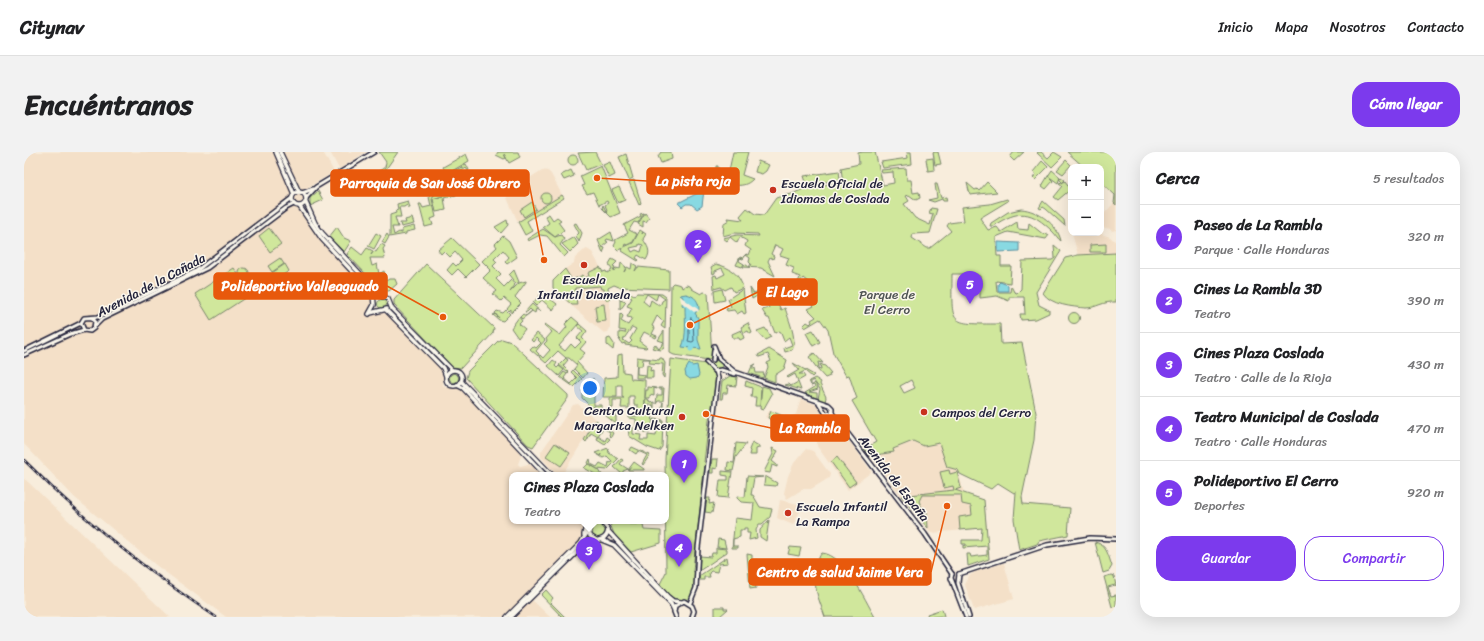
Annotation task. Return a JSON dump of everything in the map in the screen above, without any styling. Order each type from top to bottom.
[{"type":"main road","points":[[276,152],[293,196],[294,204],[300,207],[322,239],[370,290],[374,303],[380,311]]},
{"type":"main road","points":[[280,152],[301,192],[306,198],[306,202],[315,223],[322,233],[381,296],[388,299],[389,304],[397,315],[452,370],[457,370],[461,373],[462,381],[549,472]]},
{"type":"main road","points":[[293,196],[301,192]]},
{"type":"main road","points":[[300,207],[306,202]]},
{"type":"main road","points":[[381,296],[374,303],[369,314],[386,310]]},
{"type":"main road","points":[[386,310],[389,304]]},
{"type":"main road","points":[[386,310],[444,368],[448,383],[452,386],[457,385],[463,388],[542,472]]},
{"type":"main road","points":[[446,376],[452,370]]},
{"type":"main road","points":[[457,385],[462,381]]},
{"type":"main road","points":[[581,543],[585,532],[586,524]]},
{"type":"main road","points":[[587,524],[591,538],[596,540]]},
{"type":"main road","points":[[506,617],[581,543],[592,524]]},
{"type":"main road","points":[[604,524],[608,531],[667,596],[673,601],[681,602]]},
{"type":"main road","points":[[602,540],[608,531]]},
{"type":"main road","points":[[511,617],[584,545],[596,540],[602,540],[614,544],[671,604],[674,610]]},
{"type":"street","points":[[301,192],[316,187],[374,152]]},
{"type":"street","points":[[306,198],[316,187]]},
{"type":"street","name":"Avenida de la Cañada","points":[[92,318],[98,317],[191,274],[209,262],[293,196]]},
{"type":"street","name":"Avenida de la Cañada","points":[[95,326],[103,319],[207,268],[286,208],[294,204]]},
{"type":"street","points":[[24,351],[81,323],[84,318],[92,318],[95,322],[95,326],[90,331],[84,330],[70,334],[24,355]]},
{"type":"street","points":[[81,323],[84,330]]},
{"type":"street","points":[[692,617],[694,611],[690,603],[696,588],[698,548],[718,378],[716,371],[711,366],[714,346],[719,359],[731,370],[743,376]]},
{"type":"street","points":[[713,360],[719,359]]},
{"type":"street","points":[[721,370],[723,363]]},
{"type":"street","points":[[716,371],[721,370],[743,376],[826,405],[823,408]]},
{"type":"street","points":[[817,402],[826,414],[832,413]]},
{"type":"street","name":"Avenida de España","points":[[826,405],[831,407],[832,413],[925,534],[952,574]]},
{"type":"street","points":[[966,617],[954,581],[951,578],[952,574],[959,574],[1047,545],[1090,538],[1116,538]]},
{"type":"street","points":[[959,574],[958,580],[969,617]]},
{"type":"street","points":[[954,581],[958,580]]},
{"type":"street","points":[[676,617],[674,610],[681,602],[690,603]]},
{"type":"shaded area","points":[[24,152],[323,152],[334,172],[305,189],[308,197],[308,205],[300,208],[315,233],[371,293],[374,300],[371,309],[374,312],[389,314],[439,366],[443,372],[443,385],[446,388],[454,387],[461,390],[516,446],[521,456],[518,464],[520,466],[528,464],[532,465],[540,472],[509,472],[509,524],[584,524],[584,536],[526,594],[550,617],[226,617],[157,566],[74,497],[24,444]]},
{"type":"shaded area","points":[[330,152],[366,152],[339,169]]},
{"type":"shaded area","points":[[542,170],[548,171],[551,174],[562,195],[518,222],[507,198],[508,192]]},
{"type":"shaded area","points":[[1114,203],[1116,205],[1116,230],[1112,231],[1111,229],[1104,228],[1104,214]]},
{"type":"shaded area","points":[[1104,235],[1110,237],[1116,242],[1116,253],[1078,255],[1073,236]]},
{"type":"shaded area","name":"Escuela Infantil Diamela","points":[[587,249],[592,252],[603,272],[585,278],[583,275],[571,280],[565,269],[574,263],[575,258]]},
{"type":"shaded area","points":[[603,284],[610,295],[610,328],[608,332],[604,333],[566,301],[571,289],[586,288]]},
{"type":"shaded area","points":[[801,399],[817,405],[821,413],[820,418],[804,439],[765,417],[770,410],[791,417],[796,414]]},
{"type":"shaded area","points":[[578,404],[596,420],[564,472],[554,472],[541,457],[541,452],[573,405]]},
{"type":"shaded area","points":[[830,418],[834,420],[871,471],[848,490],[817,446],[817,432],[825,420]]},
{"type":"shaded area","points":[[914,441],[924,446],[939,443],[947,467],[958,470],[964,493],[984,500],[987,528],[931,533],[870,456],[894,452],[893,449]]},
{"type":"shaded area","points":[[806,449],[813,451],[830,474],[829,478],[811,489],[803,489],[787,499],[784,493],[788,476],[794,463]]},
{"type":"shaded area","points":[[24,479],[27,481],[170,617],[24,617]]},
{"type":"shaded area","name":"Escuela Infantil La Rampa","points":[[780,500],[798,504],[800,511],[793,525],[777,518]]},
{"type":"shaded area","points":[[1004,563],[1014,599],[974,610],[965,585],[969,576],[975,572]]},
{"type":"green space","points":[[379,152],[398,152],[376,183],[372,176],[385,167],[386,162]]},
{"type":"green space","points":[[498,152],[518,152],[520,157],[509,163],[504,154],[506,158],[504,159],[496,155]]},
{"type":"green space","points":[[595,152],[601,164],[586,170],[578,153]]},
{"type":"green space","points":[[661,152],[671,152],[672,159],[661,163],[658,156]]},
{"type":"green space","points":[[733,152],[748,152],[742,175],[753,179],[749,183],[744,185],[734,185],[724,181],[716,174],[716,166],[718,166],[718,174],[727,180]]},
{"type":"green space","name":"Parque de El Cerro","points":[[863,152],[875,152],[883,185],[894,183],[893,172],[882,173],[881,170],[906,168],[907,180],[911,180],[913,193],[919,192],[920,198],[916,200],[909,195],[906,196],[909,201],[904,204],[915,218],[930,225],[933,214],[929,213],[931,208],[937,209],[930,233],[913,234],[912,238],[927,248],[930,248],[951,231],[947,226],[949,223],[964,221],[962,207],[990,204],[1007,199],[1008,201],[980,218],[988,230],[997,227],[1001,232],[1017,222],[1018,229],[1028,230],[1029,223],[1044,235],[1046,233],[1049,235],[1046,239],[1008,232],[996,237],[997,256],[1001,256],[1001,266],[1011,266],[1010,283],[996,281],[997,292],[1010,292],[1011,286],[1014,292],[1017,293],[1021,289],[1022,261],[1052,260],[1055,258],[1054,245],[1061,251],[1036,292],[1039,305],[1049,310],[1049,313],[1036,319],[1021,320],[1020,314],[1025,314],[1024,297],[1009,297],[1009,301],[997,296],[980,298],[980,276],[975,274],[952,274],[952,304],[953,313],[956,318],[962,322],[970,324],[1000,324],[1001,344],[1022,343],[1036,413],[1034,440],[1022,497],[1023,504],[1070,508],[1068,535],[1039,541],[1037,544],[1019,550],[1014,519],[1016,492],[1014,493],[998,483],[991,489],[960,474],[958,470],[947,467],[939,443],[924,446],[913,441],[893,449],[894,452],[870,456],[864,449],[876,442],[852,401],[857,398],[849,375],[846,376],[833,353],[828,330],[820,319],[805,328],[803,326],[807,322],[810,324],[812,322],[811,320],[816,317],[808,309],[814,306],[806,298],[810,298],[811,294],[805,290],[803,292],[804,294],[799,296],[801,299],[798,302],[797,296],[808,282],[803,278],[797,286],[800,277],[792,274],[794,268],[786,265],[789,258],[780,255],[783,249],[775,245],[771,254],[774,256],[773,259],[770,257],[768,261],[775,276],[761,268],[743,267],[745,264],[749,267],[751,264],[749,262],[750,258],[746,255],[743,259],[740,258],[739,261],[744,264],[742,267],[736,265],[740,257],[742,258],[746,254],[749,255],[751,250],[745,246],[747,241],[740,237],[737,243],[730,237],[727,241],[723,238],[737,235],[759,236],[758,234],[734,233],[723,236],[724,223],[729,220],[728,218],[743,220],[740,216],[747,208],[755,214],[764,215],[776,198],[792,194],[810,186],[843,183],[841,168],[859,164],[858,153]],"holes":[[[911,380],[915,388],[904,393],[900,386]]]},
{"type":"green space","points":[[907,152],[911,152],[912,164],[883,168],[881,162],[908,158]]},
{"type":"green space","points":[[933,152],[938,152],[941,164],[935,165]]},
{"type":"green space","points":[[1014,152],[1024,152],[1014,161],[1010,157]]},
{"type":"green space","points":[[1041,152],[1048,158],[1054,152],[1062,157],[1052,167],[1037,153]]},
{"type":"green space","points":[[1067,152],[1116,152],[1116,205],[1114,203],[1115,195],[1104,185],[1104,164],[1081,164]]},
{"type":"green space","points":[[466,154],[469,161],[452,171],[457,179],[453,171],[462,167],[463,169],[462,166],[466,164],[469,170],[468,171],[466,168],[462,171],[458,171],[462,179],[467,177],[471,184],[474,183],[476,185],[464,193],[444,198],[446,210],[436,212],[433,199],[443,196],[432,199],[436,217],[431,219],[433,225],[425,227],[419,204],[421,204],[423,208],[431,206],[429,197],[434,196],[432,188],[437,187],[435,178],[427,180],[427,183],[415,186],[414,180],[446,173],[443,167]]},
{"type":"green space","points":[[626,154],[633,178],[629,180],[619,157]]},
{"type":"green space","points":[[573,155],[578,160],[573,165],[568,160]]},
{"type":"green space","points":[[933,158],[934,170],[928,171],[926,159]]},
{"type":"green space","points":[[1066,160],[1070,164],[1068,164],[1068,168],[1063,174],[1057,170]]},
{"type":"green space","points":[[758,161],[769,165],[766,171],[762,174],[755,172]]},
{"type":"green space","points":[[1042,161],[1048,167],[1035,180],[1033,178],[1036,174],[1033,172]]},
{"type":"green space","points":[[610,162],[615,175],[609,178],[603,165]]},
{"type":"green space","points":[[601,166],[620,213],[611,217],[602,208],[603,205],[606,211],[607,210],[605,205],[608,203],[607,201],[599,205],[593,192],[587,194],[582,186],[584,185],[580,176]]},
{"type":"green space","points":[[571,170],[574,176],[564,180],[561,175]]},
{"type":"green space","points":[[1052,170],[1060,177],[1058,183],[1048,176]]},
{"type":"green space","points":[[839,171],[840,179],[838,180],[807,185],[804,176]]},
{"type":"green space","points":[[1048,176],[1053,181],[1046,189],[1042,186]]},
{"type":"green space","points":[[1061,177],[1065,180],[1062,183],[1065,181],[1068,185],[1068,192],[1058,200],[1054,197],[1063,186],[1059,183],[1062,182],[1059,179]]},
{"type":"green space","points":[[634,180],[641,203],[639,205],[629,182]]},
{"type":"green space","points":[[987,182],[997,192],[970,195],[967,183],[975,190],[977,189],[979,191]]},
{"type":"green space","points":[[935,184],[937,184],[941,198],[946,197],[947,201],[943,201],[942,199],[934,202],[928,200],[937,198]]},
{"type":"green space","points":[[428,185],[429,189],[424,190],[424,193],[417,195],[415,188]]},
{"type":"green space","points":[[619,187],[625,200],[618,203],[612,190]]},
{"type":"green space","points":[[318,191],[323,200],[310,206],[310,198]]},
{"type":"green space","points":[[544,193],[548,193],[550,194],[550,202],[544,203],[541,200],[541,196]]},
{"type":"green space","points":[[562,195],[564,198],[527,221],[532,231],[525,235],[518,222]]},
{"type":"green space","points":[[408,201],[410,208],[408,208],[407,205],[404,207],[399,207],[401,217],[395,217],[398,227],[392,227],[394,235],[399,232],[402,233],[402,229],[414,226],[415,230],[406,232],[406,234],[389,237],[390,215],[396,213],[395,211],[398,210],[397,204]]},
{"type":"green space","points":[[1043,201],[1064,220],[1065,226],[1046,209],[1043,207],[1041,209],[1039,208]]},
{"type":"green space","points":[[532,202],[536,209],[524,217],[520,210]]},
{"type":"green space","points":[[1021,209],[1034,212],[1046,219],[1056,229],[1061,241],[1038,219],[1024,214],[1010,217],[993,226],[990,226],[991,223],[1008,212]]},
{"type":"green space","points":[[644,213],[638,223],[634,222],[629,230],[637,234],[633,242],[627,245],[625,244],[624,247],[633,243],[640,230],[646,234],[643,239],[649,254],[646,260],[638,255],[636,258],[639,260],[638,261],[622,251],[623,248],[618,250],[614,246],[616,242],[615,240],[628,233],[624,225],[641,216],[640,214]],"holes":[[[639,244],[643,245],[641,252],[636,250],[632,252],[630,248],[639,246]]]},
{"type":"green space","points":[[645,213],[649,218],[646,222],[643,221],[643,227],[638,224]]},
{"type":"green space","points":[[549,214],[553,220],[557,217],[561,220],[558,222],[564,230],[555,237],[543,227],[549,223],[545,216]]},
{"type":"green space","points":[[412,218],[414,224],[401,227],[400,223],[406,223],[405,220]]},
{"type":"green space","points":[[507,220],[508,225],[501,233],[495,227]]},
{"type":"green space","points":[[576,223],[582,233],[579,242],[576,236],[579,233],[574,224]]},
{"type":"green space","points":[[337,227],[344,238],[351,241],[344,252],[329,237]]},
{"type":"green space","points":[[269,228],[281,244],[270,252],[259,236]]},
{"type":"green space","points":[[543,229],[555,237],[561,235],[564,239],[560,245],[568,253],[564,257],[547,236],[540,235],[528,241],[527,239]]},
{"type":"green space","points":[[611,232],[614,241],[607,239],[606,241],[608,242],[602,247],[605,248],[603,253],[598,240]]},
{"type":"green space","points":[[376,233],[381,236],[374,249],[368,246]]},
{"type":"green space","points":[[387,234],[389,237],[385,244],[382,242]]},
{"type":"green space","points":[[503,236],[509,241],[517,257],[507,264],[505,262],[509,257],[503,250],[494,259],[497,262],[493,266],[501,274],[496,279],[504,287],[511,280],[515,285],[510,292],[519,283],[526,281],[515,297],[521,303],[511,313],[511,309],[509,311],[507,309],[511,304],[504,298],[501,301],[493,294],[497,291],[483,278],[491,270],[482,261],[497,247],[495,244]]},
{"type":"green space","points":[[574,237],[578,244],[570,252],[562,244]]},
{"type":"green space","points":[[452,238],[479,264],[466,277],[458,269],[452,275],[447,270],[453,263],[456,266],[462,260],[455,252],[450,257],[444,251],[441,254],[438,250]]},
{"type":"green space","points":[[381,244],[385,246],[383,249],[385,258],[370,258],[372,266],[377,264],[379,274],[384,271],[386,281],[389,279],[395,279],[397,284],[389,291],[381,290],[347,254],[352,247],[362,255],[367,248],[373,251],[371,255],[374,251],[376,252]]},
{"type":"green space","points":[[1106,244],[1106,252],[1090,252],[1090,245]]},
{"type":"green space","points":[[1116,253],[1116,302],[1090,308],[1074,307],[1056,303],[1043,293],[1065,258],[1078,255]]},
{"type":"green space","points":[[280,258],[284,264],[272,272],[268,266]]},
{"type":"green space","points":[[612,259],[617,262],[613,266],[615,267],[613,272],[616,268],[620,269],[621,263],[626,267],[624,272],[627,267],[631,269],[632,263],[637,266],[635,271],[638,267],[669,270],[669,289],[619,287],[614,285],[608,288],[610,300],[606,300],[604,289],[601,289],[600,286],[575,288],[577,305],[572,305],[553,288],[553,281],[565,269],[572,280],[583,275],[585,278],[589,276],[588,273],[600,267],[603,272],[606,271],[607,273],[612,270],[609,264]]},
{"type":"green space","points":[[285,264],[289,271],[277,279],[272,273]]},
{"type":"green space","points":[[426,264],[494,328],[493,333],[461,368],[452,367],[394,305],[394,300]]},
{"type":"green space","points":[[716,264],[729,269],[737,275],[743,288],[734,292],[731,287],[725,290],[721,287],[714,289],[713,276],[716,275],[717,278],[725,274],[722,268],[715,271],[713,274],[711,267]]},
{"type":"green space","points":[[234,268],[251,294],[211,320],[195,294]]},
{"type":"green space","points":[[242,268],[246,268],[248,269],[248,277],[242,278],[239,275],[239,271]]},
{"type":"green space","points":[[514,270],[519,282],[516,284],[509,275]]},
{"type":"green space","points":[[259,276],[263,276],[265,277],[265,285],[259,286],[256,283],[256,279]]},
{"type":"green space","points":[[345,279],[351,285],[356,287],[346,297],[336,288]]},
{"type":"green space","points":[[767,280],[781,310],[785,308],[794,341],[792,350],[785,352],[784,348],[792,345],[789,337],[784,341],[780,331],[775,333],[769,318],[767,318],[762,310],[769,308],[766,301],[763,301],[770,297],[767,290],[752,299],[750,288],[754,294],[768,288],[765,281]]},
{"type":"green space","points":[[251,281],[255,281],[257,282],[257,290],[251,291],[248,288],[248,284]]},
{"type":"green space","points":[[673,283],[681,285],[682,288],[686,285],[690,286],[692,289],[701,294],[704,292],[708,293],[712,355],[709,360],[674,355],[670,353],[671,285]]},
{"type":"green space","points":[[793,286],[797,286],[789,296],[788,294]]},
{"type":"green space","points":[[722,289],[725,300],[715,302],[714,291]]},
{"type":"green space","points":[[743,289],[746,313],[744,314],[742,311],[737,314],[734,310],[727,311],[726,309],[731,307],[728,299]]},
{"type":"green space","points":[[625,293],[631,293],[634,295],[637,293],[662,294],[666,297],[665,329],[661,326],[664,321],[657,316],[652,326],[655,328],[652,334],[657,336],[656,338],[644,332],[639,341],[647,347],[646,348],[625,345],[625,343],[622,344],[619,339],[621,340],[619,338],[619,332],[625,333],[626,331],[619,330],[620,313],[623,316],[621,321],[628,325],[632,318],[627,317],[632,308],[627,306],[632,298],[627,296]],"holes":[[[647,294],[656,300],[658,294],[665,299],[662,301],[660,306],[651,300],[649,306],[643,301]],[[632,327],[636,329],[630,339],[632,341],[629,344],[623,340]]]},
{"type":"green space","points":[[544,294],[557,304],[553,310],[542,300],[536,306],[533,303],[540,295]]},
{"type":"green space","points":[[382,299],[387,304],[382,309],[377,304]]},
{"type":"green space","points":[[620,300],[626,302],[620,310]]},
{"type":"green space","points":[[532,304],[541,312],[536,309],[535,313],[530,309],[525,312]]},
{"type":"green space","points":[[604,304],[606,321],[597,322],[595,306]]},
{"type":"green space","points":[[506,310],[510,314],[503,321],[499,320],[493,315],[495,314],[499,318],[495,313],[497,311],[503,313]]},
{"type":"green space","points":[[1074,312],[1078,314],[1080,318],[1078,322],[1074,324],[1070,322],[1068,318],[1070,314]]},
{"type":"green space","points":[[523,314],[526,316],[522,319],[520,317]]},
{"type":"green space","points":[[519,317],[522,321],[519,324],[525,329],[518,338],[511,328]]},
{"type":"green space","points":[[572,317],[579,323],[559,346],[565,351],[571,344],[575,348],[581,342],[577,338],[583,331],[577,326],[579,324],[587,331],[582,338],[586,342],[580,349],[585,353],[577,362],[587,373],[583,378],[574,369],[577,365],[569,358],[566,358],[558,351],[546,363],[539,357],[540,355],[543,358],[550,350],[544,344],[552,332],[544,325],[545,324],[560,335],[567,327],[565,324]]},
{"type":"green space","points":[[748,323],[752,333],[750,334],[748,331],[744,333],[741,327]]},
{"type":"green space","points":[[765,328],[771,337],[765,340],[757,331]]},
{"type":"green space","points":[[741,330],[744,338],[740,340],[739,338],[733,338],[732,334]]},
{"type":"green space","points":[[813,330],[820,342],[813,346],[806,333]]},
{"type":"green space","points":[[664,331],[664,342],[658,340]]},
{"type":"green space","points":[[537,333],[545,340],[536,351],[539,354],[538,356],[530,349],[533,346],[536,348],[541,343],[536,338],[533,342],[531,340]]},
{"type":"green space","points":[[610,338],[614,344],[613,350],[607,345],[607,339]]},
{"type":"green space","points":[[502,339],[511,342],[568,395],[568,398],[533,447],[528,445],[466,378],[468,371],[498,341]]},
{"type":"green space","points":[[664,342],[664,348],[661,350],[652,348],[655,344],[659,349]]},
{"type":"green space","points":[[769,349],[787,360],[784,369],[775,375],[775,382],[764,378],[768,367],[767,363],[771,361],[768,354],[759,357],[758,355]]},
{"type":"green space","points":[[814,353],[823,363],[818,362],[819,367],[816,367],[809,357]]},
{"type":"green space","points":[[622,354],[623,372],[630,373],[631,379],[645,380],[645,399],[648,399],[650,403],[654,402],[654,410],[661,410],[663,402],[663,411],[653,410],[652,428],[649,428],[649,433],[645,433],[645,423],[644,431],[639,431],[641,427],[636,428],[636,419],[629,418],[629,416],[638,416],[638,405],[634,405],[634,396],[629,396],[629,408],[621,408],[622,400],[613,400],[613,408],[610,408],[610,398],[624,398],[622,397],[622,385],[617,385],[617,397],[603,397],[604,378],[617,377],[618,355]],"holes":[[[653,405],[653,409],[645,406]]]},
{"type":"green space","points":[[637,357],[659,360],[662,358],[665,363],[664,378],[662,375],[663,364],[649,363],[650,359],[643,359],[642,366],[637,366],[637,374],[645,375],[645,378],[636,378]]},
{"type":"green space","points":[[566,358],[568,360],[563,366],[569,372],[568,373],[559,365]]},
{"type":"green space","points":[[671,359],[706,364],[716,376],[704,462],[707,463],[705,465],[701,495],[703,498],[701,498],[696,546],[697,549],[695,549],[693,571],[695,572],[696,585],[690,598],[685,600],[672,597],[665,592],[660,584],[666,572],[666,524],[669,524],[669,472],[665,472]]},
{"type":"green space","points":[[553,360],[557,363],[555,366],[557,368],[559,366],[564,370],[559,376],[548,366]]},
{"type":"green space","points":[[715,360],[719,360],[721,361],[721,369],[715,370],[712,367],[712,363]]},
{"type":"green space","points":[[793,363],[814,375],[812,377],[805,371],[799,374],[803,374],[805,377],[798,381],[795,374],[788,378],[787,377],[799,370]]},
{"type":"green space","points":[[756,364],[753,366],[753,369],[755,368],[756,373],[764,373],[763,378],[749,373],[752,366]]},
{"type":"green space","points":[[820,364],[825,366],[831,373],[829,374],[830,376],[825,378],[816,368],[821,369]]},
{"type":"green space","points":[[647,365],[651,366],[650,371],[653,370],[653,378],[646,378]]},
{"type":"green space","points":[[573,370],[582,379],[574,387],[560,377],[564,372],[567,374],[564,378],[571,384],[577,378],[571,372]]},
{"type":"green space","points":[[454,373],[459,378],[454,383],[449,378]]},
{"type":"green space","points":[[730,376],[737,377],[736,386],[728,385],[727,393],[723,393],[722,399],[720,399],[722,381]]},
{"type":"green space","points":[[593,378],[594,389],[590,389],[590,396],[594,395],[594,405],[601,405],[601,410],[609,410],[607,415],[616,416],[616,424],[594,406],[592,408],[582,398],[582,390]]},
{"type":"green space","points":[[815,378],[821,382],[820,384],[826,397],[825,402],[818,399],[820,389],[813,380],[811,381],[811,385],[809,381]]},
{"type":"green space","points":[[746,381],[761,387],[760,406],[755,406],[756,397],[751,397],[752,388],[745,386]]},
{"type":"green space","points":[[798,382],[801,390],[785,385],[789,384],[791,386]]},
{"type":"green space","points":[[815,383],[818,389],[809,392],[817,393],[817,399],[805,393],[815,387],[814,385],[811,386]]},
{"type":"green space","points":[[762,386],[769,388],[772,394],[763,410],[760,409]]},
{"type":"green space","points":[[648,387],[657,388],[657,389],[654,388],[654,396],[650,395],[650,398],[645,398],[646,390],[648,390]]},
{"type":"green space","points":[[659,388],[664,388],[663,401],[658,401],[656,404],[657,395],[662,395],[662,389]]},
{"type":"green space","points":[[771,411],[785,417],[781,426],[768,418]]},
{"type":"green space","points":[[654,419],[663,420],[662,447],[659,451],[647,447],[629,436],[628,427],[633,427],[633,434],[641,435],[640,440],[648,440],[648,435],[656,436],[657,427],[661,428],[662,421],[655,420],[654,422]]},
{"type":"green space","points":[[596,420],[613,433],[611,437],[609,435],[610,432],[603,428],[598,436],[605,441],[607,437],[610,439],[605,444],[591,433],[586,442],[584,440]]},
{"type":"green space","points":[[796,423],[808,431],[803,438],[791,429]]},
{"type":"green space","points":[[752,442],[759,446],[759,448],[756,449],[756,455],[749,455]]},
{"type":"green space","points":[[555,443],[570,453],[561,466],[546,456]]},
{"type":"green space","points":[[736,443],[746,444],[736,457],[733,471],[727,470],[728,462],[734,463]]},
{"type":"green space","points":[[632,447],[650,455],[643,465],[642,464],[647,455],[638,451],[636,454],[630,450]]},
{"type":"green space","points":[[608,448],[609,453],[618,459],[607,470],[597,469],[588,463],[590,459],[591,464],[597,467],[600,463],[608,467],[609,462],[611,463],[612,461],[607,456],[603,458],[595,453]]},
{"type":"green space","points":[[772,448],[778,451],[772,461],[777,465],[777,467],[772,465],[770,473],[764,472],[773,454]]},
{"type":"green space","points":[[837,457],[856,482],[849,487],[831,462]]},
{"type":"green space","points":[[621,459],[623,460],[620,464],[628,469],[620,472],[614,467]]},
{"type":"green space","points":[[712,459],[718,459],[717,469],[713,468],[713,473],[710,473]]},
{"type":"green space","points":[[634,462],[644,469],[644,470],[628,470]]},
{"type":"green space","points":[[588,464],[600,472],[591,472],[584,468]]},
{"type":"green space","points":[[949,470],[950,474],[957,472],[961,488],[955,490],[984,500],[989,559],[968,566],[967,554],[970,554],[971,557],[987,555],[987,546],[963,548],[963,545],[966,546],[966,544],[962,544],[962,540],[981,540],[982,528],[960,530],[959,517],[972,515],[971,506],[962,504],[961,495],[922,495],[919,501],[922,508],[915,512],[901,496],[954,490],[953,486],[944,488],[940,472]]},
{"type":"green space","points":[[722,471],[732,472],[728,498],[718,497],[720,480],[728,480],[728,476],[722,475]]},
{"type":"green space","points":[[747,476],[763,477],[754,478],[751,495],[753,495],[760,507],[772,509],[770,517],[762,524],[759,524],[756,530],[757,538],[749,540],[750,533],[747,533],[747,528],[744,528],[744,530],[740,530],[740,537],[733,539],[733,546],[738,546],[738,548],[732,548],[735,518],[752,520],[754,503],[741,502],[737,498],[737,496],[745,497]]},
{"type":"green space","points":[[765,476],[777,483],[776,486],[764,485]]},
{"type":"green space","points":[[707,498],[710,498],[709,504],[714,503],[712,513],[705,512]]},
{"type":"green space","points":[[927,512],[928,528],[918,517]]},
{"type":"green space","points":[[769,520],[766,541],[760,537],[760,530]]},
{"type":"green space","points":[[595,524],[601,524],[605,528],[605,534],[598,539],[591,534],[590,531]]},
{"type":"green space","points":[[610,524],[643,524],[644,530],[661,531],[661,543],[631,552],[614,534]]},
{"type":"green space","points":[[718,539],[724,540],[726,548],[717,547]]},
{"type":"green space","points":[[1095,542],[1099,543],[1105,548],[1112,566],[1109,571],[1103,573]]},
{"type":"green space","points":[[790,547],[801,548],[799,556],[788,554]]},
{"type":"green space","points":[[716,548],[727,549],[727,552],[699,571],[700,556],[711,557],[712,553],[716,553]]},
{"type":"green space","points":[[822,553],[838,561],[846,569],[875,617],[825,617],[815,586],[818,561]]},
{"type":"green space","points":[[747,554],[752,555],[752,561],[757,560],[757,563],[753,563],[756,588],[750,589]]},
{"type":"green space","points":[[727,557],[728,563],[719,564],[717,572],[711,571],[709,573],[710,577],[704,577],[704,580],[699,580],[699,576]]},
{"type":"green space","points":[[1111,575],[1114,576],[1116,586],[1108,587],[1111,596],[1116,595],[1116,606],[1112,607],[1104,577]]},
{"type":"green space","points":[[546,590],[553,598],[550,602],[565,617],[562,617],[541,595]]},
{"type":"green space","points":[[715,607],[724,607],[724,609],[728,609],[719,617],[715,617]]},
{"type":"green space","points":[[942,609],[944,616],[928,617],[927,614]]},
{"type":"water","points":[[699,187],[702,187],[704,190],[702,206],[697,209],[691,204],[686,204],[682,207],[678,203],[698,193]]},
{"type":"water","points":[[998,242],[1019,243],[1019,251],[998,252]]},
{"type":"water","points":[[1000,282],[1008,285],[1008,291],[998,291],[998,284]]},
{"type":"water","points":[[686,294],[696,299],[698,304],[699,310],[695,313],[698,318],[698,340],[701,349],[682,347],[685,333],[685,307],[682,305],[683,297],[680,295]]},
{"type":"water","points":[[689,364],[692,366],[697,365],[699,375],[697,378],[690,379],[686,376],[685,371]]},
{"type":"pier","points":[[680,296],[699,310],[698,312],[694,312],[681,302]]},
{"type":"railway","points":[[24,460],[69,503],[140,563],[216,617]]},
{"type":"place","name":"La pista roja","points":[[597,178]]},
{"type":"place","name":"Escuela Oficial de Idiomas de Coslada","points":[[773,190]]},
{"type":"place","name":"Parroquia de San José Obrero","points":[[544,260]]},
{"type":"place","name":"Cines La Rambla 3D","points":[[698,263]]},
{"type":"place","name":"Escuela Infantil Diamela","points":[[584,265]]},
{"type":"place","name":"Polideportivo El Cerro","points":[[970,304]]},
{"type":"place","name":"Polideportivo Valleaguado","points":[[443,317]]},
{"type":"place","name":"El Lago","points":[[690,325]]},
{"type":"place","name":"Campos del Cerro","points":[[924,412]]},
{"type":"place","name":"La Rambla","points":[[706,414]]},
{"type":"place","name":"Centro Cultural Margarita Nelken","points":[[682,417]]},
{"type":"place","name":"Paseo de La Rambla","points":[[684,483]]},
{"type":"place","name":"Centro de salud Jaime Vera","points":[[947,506]]},
{"type":"place","name":"Escuela Infantil La Rampa","points":[[788,513]]},
{"type":"place","name":"Teatro Municipal de Coslada","points":[[679,567]]},
{"type":"place","name":"Cines Plaza Coslada","points":[[589,570]]}]
